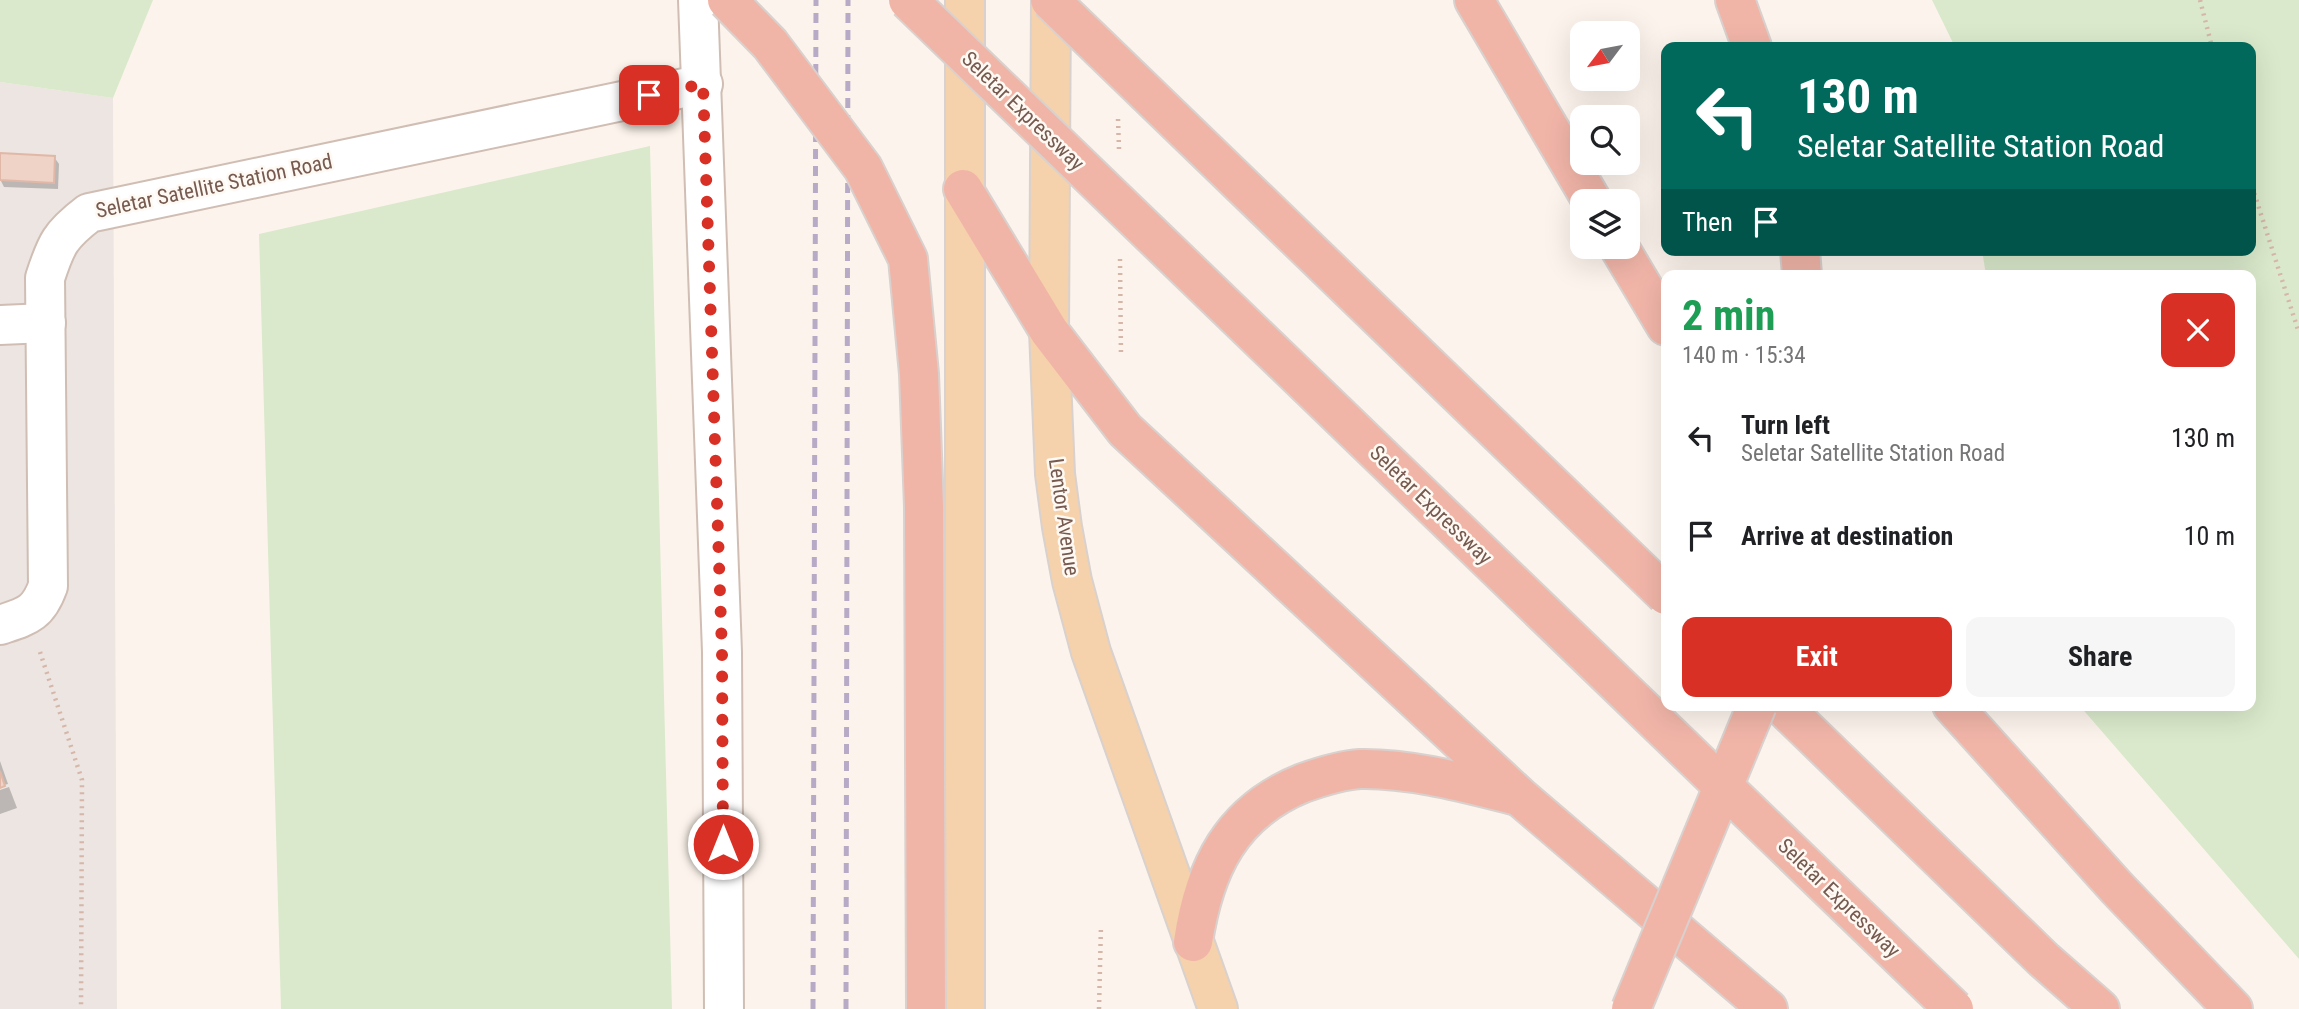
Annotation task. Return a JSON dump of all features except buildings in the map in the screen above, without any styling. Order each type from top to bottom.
[{"type":"highway","points":[[727,0],[770,44],[863,168],[908,259],[919,374],[924,507],[926,1009]]},
{"type":"highway","name":"Seletar Expressway","points":[[908,0],[1954,1009]]},
{"type":"highway","points":[[1050,0],[1661,590]]},
{"type":"highway","points":[[1474,0],[1585,189]]},
{"type":"highway","points":[[1735,0],[1750,42]]},
{"type":"highway","points":[[963,189],[1049,331],[1125,430],[1521,797],[1769,1009]]},
{"type":"highway","points":[[1626,259],[1661,318]]},
{"type":"highway","points":[[1631,1009],[1755,711]]},
{"type":"highway","points":[[1787,711],[2043,959],[2100,1009]]},
{"type":"highway","points":[[1957,711],[2117,888],[2233,1009]]},
{"type":"highway","points":[[1193,942],[1199,905],[1224,846],[1248,817],[1279,793],[1316,778],[1358,769],[1456,781],[1521,797]]},
{"type":"main road","points":[[965,0],[965,1009]]},
{"type":"main road","name":"Lentor Avenue","points":[[1050,0],[1049,331],[1055,474],[1072,581],[1091,652],[1218,1009]]},
{"type":"lane","points":[[698,0],[722,652],[724,1009]]},
{"type":"lane","name":"Seletar Satellite Station Road","points":[[14,619],[41,604],[48,586],[45,278],[56,245],[69,228],[89,212],[703,84]]},
{"type":"lane","points":[[0,325],[46,323]]},
{"type":"path","points":[[2200,0],[2211,42]]},
{"type":"path","points":[[2256,199],[2299,333]]},
{"type":"path","points":[[14,619],[82,780],[81,1009]]},
{"type":"path","points":[[1099,1009],[1101,925]]},
{"type":"shaded area","points":[[0,82],[113,98],[117,1009],[0,1009]]},
{"type":"green space","points":[[0,0],[153,0],[113,98],[0,82]]},
{"type":"green space","points":[[1932,0],[2299,0],[2299,959],[2084,711],[2256,711],[2256,270],[1985,270],[1983,256],[2256,256],[2256,42],[1953,42]]},
{"type":"green space","points":[[650,146],[672,1009],[281,1009],[259,234]]},
{"type":"railway","points":[[813,1009],[816,0]]},
{"type":"railway","points":[[846,1009],[848,0]]},
{"type":"route","points":[[649,95],[703,84],[722,652],[723,844]]}]
